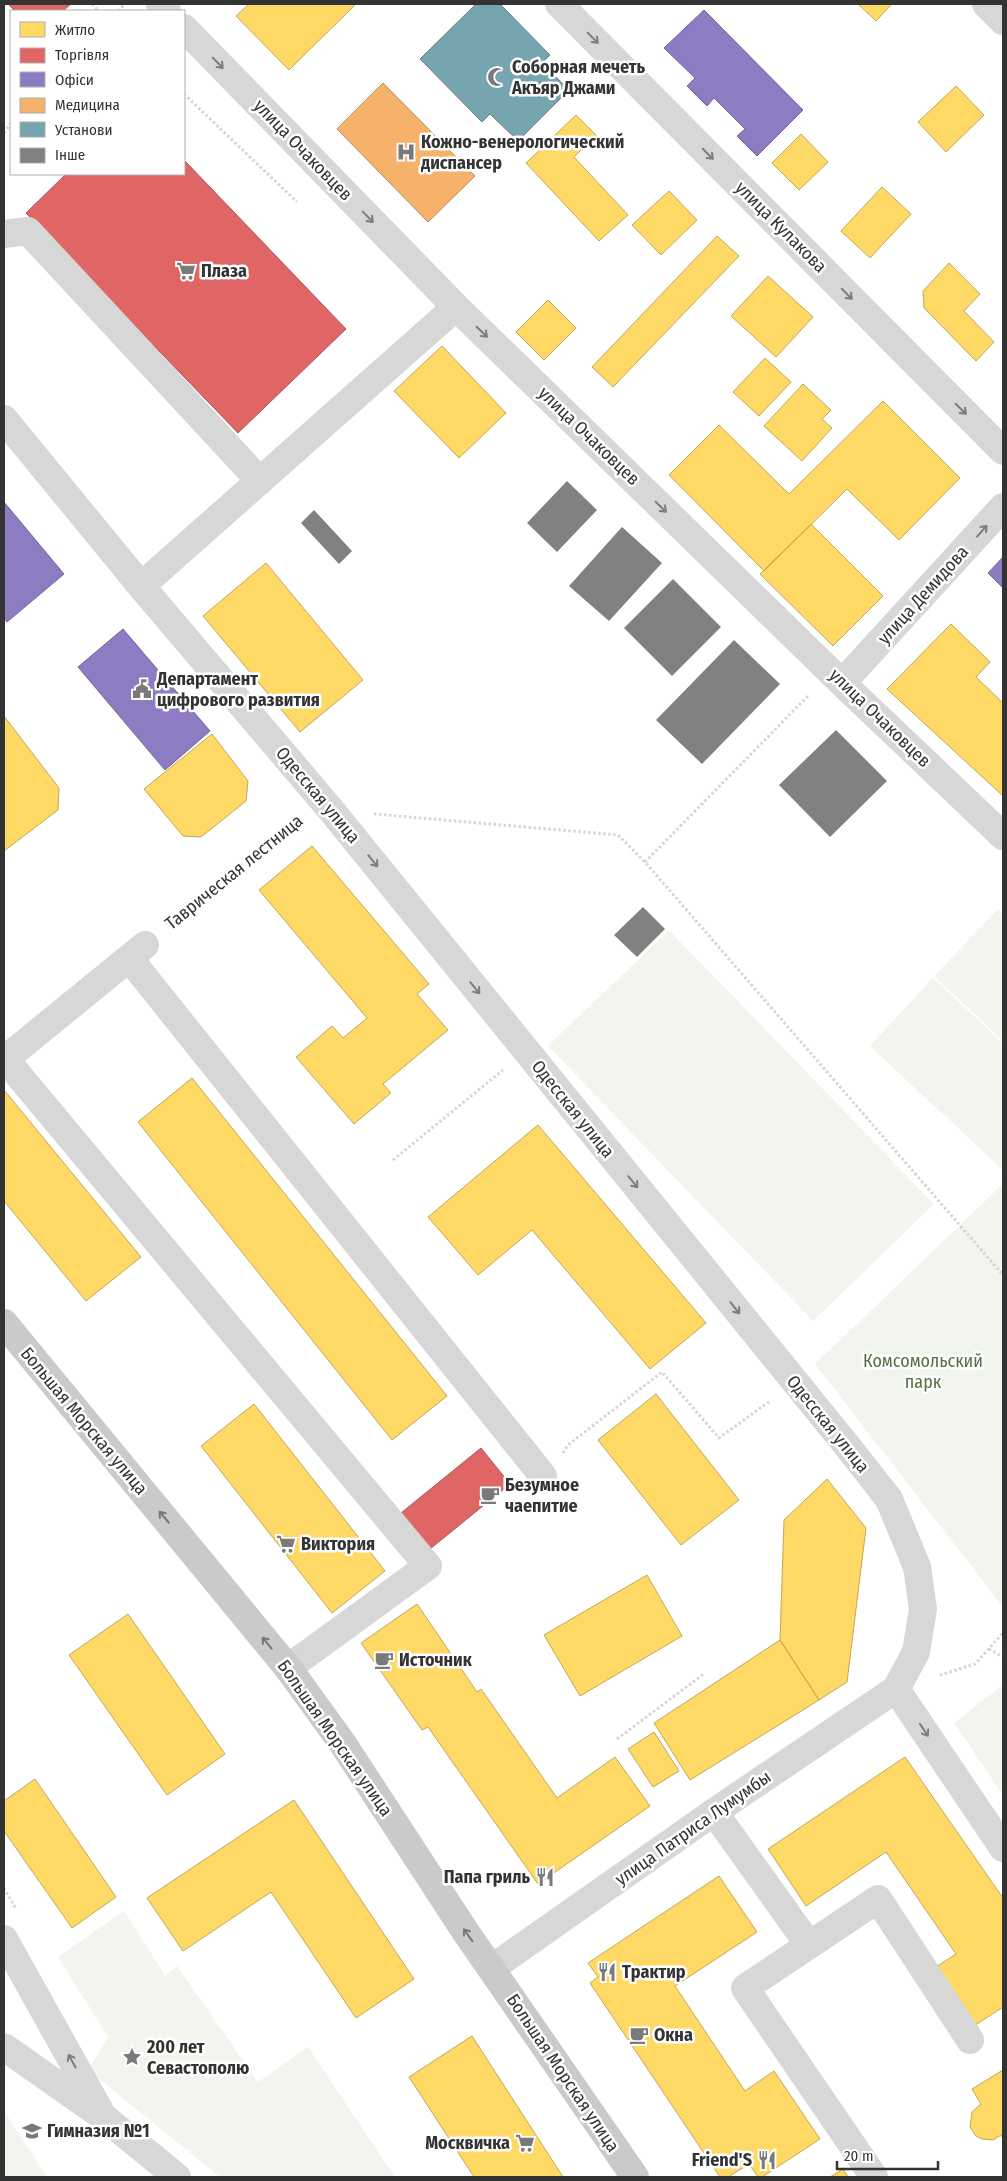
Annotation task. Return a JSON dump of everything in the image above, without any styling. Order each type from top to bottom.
[{"type":"main road","name":"Большая Морская улица","points":[[4,1323],[288,1668],[343,1744],[467,1934],[635,2177]]},
{"type":"street","name":"улица Кулакова","points":[[559,4],[1003,451]]},
{"type":"street","points":[[986,4],[1003,21]]},
{"type":"street","name":"улица Очаковцев","points":[[185,29],[456,307],[837,678],[1003,836]]},
{"type":"street","points":[[4,234],[28,231],[260,481]]},
{"type":"street","points":[[141,586],[456,307]]},
{"type":"street","name":"Одесская улица","points":[[4,419],[141,586],[327,805],[889,1499],[916,1567],[923,1609],[916,1652],[896,1689]]},
{"type":"street","name":"улица Демидова","points":[[837,678],[1003,507]]},
{"type":"street","points":[[288,1668],[428,1566],[4,1060],[137,951],[551,1468]]},
{"type":"street","points":[[896,1689],[1003,1848]]},
{"type":"street","name":"улица Патриса Лумумбы","points":[[492,1968],[714,1812],[896,1689]]},
{"type":"street","points":[[714,1812],[810,1945]]},
{"type":"street","points":[[874,2177],[745,1988],[878,1898],[970,2040]]},
{"type":"street","points":[[4,1939],[105,2118]]},
{"type":"street","points":[[4,2047],[105,2118],[177,2177]]},
{"type":"path","points":[[185,95],[297,202]]},
{"type":"path","points":[[645,862],[837,678]]},
{"type":"path","points":[[327,805],[618,835],[645,862],[1003,1275]]},
{"type":"path","name":"Таврическая лестница","points":[[137,951],[327,805]]},
{"type":"path","points":[[393,1160],[526,1051]]},
{"type":"path","points":[[551,1468],[568,1446],[662,1372],[719,1438],[760,1410],[794,1382]]},
{"type":"path","points":[[896,1689],[975,1664],[1003,1633]]},
{"type":"path","points":[[989,1649],[1003,1657]]},
{"type":"path","points":[[617,1739],[705,1673]]},
{"type":"green space","points":[[998,909],[1003,914],[1003,1041],[934,976]]},
{"type":"green space","points":[[669,930],[934,1204],[813,1321],[548,1046]]},
{"type":"green space","points":[[933,978],[1003,1043],[1003,1170],[870,1046]]},
{"type":"green space","name":"Комсомольский парк","points":[[1003,1184],[1003,1607],[815,1364]]},
{"type":"green space","points":[[1003,1685],[1003,1795],[954,1723]]},
{"type":"green space","points":[[124,1911],[165,1975],[177,1966],[258,2082],[308,2047],[395,2177],[220,2177],[88,2070],[108,2037],[58,1957]]},
{"type":"green space","points":[[4,2111],[47,2177],[4,2177]]},
{"type":"building: Житло","points":[[249,4],[356,4],[289,70],[236,16]]},
{"type":"building: Житло","points":[[858,4],[892,4],[876,21]]},
{"type":"building: Житло","points":[[956,86],[984,115],[946,152],[918,122]]},
{"type":"building: Житло","points":[[576,115],[596,135],[574,157],[628,215],[599,241],[526,163]]},
{"type":"building: Житло","points":[[801,134],[828,162],[799,190],[772,163]]},
{"type":"building: Житло","points":[[882,187],[911,214],[870,258],[841,231]]},
{"type":"building: Житло","points":[[669,191],[697,220],[661,255],[632,225]]},
{"type":"building: Житло","points":[[717,236],[739,256],[613,387],[592,367]]},
{"type":"building: Житло","points":[[949,263],[980,294],[964,311],[994,342],[976,361],[924,308],[923,291]]},
{"type":"building: Житло","points":[[768,276],[813,317],[776,357],[731,316]]},
{"type":"building: Житло","points":[[548,300],[576,328],[544,360],[516,332]]},
{"type":"building: Житло","points":[[442,346],[506,413],[459,458],[394,391]]},
{"type":"building: Житло","points":[[765,358],[791,382],[759,416],[733,392]]},
{"type":"building: Житло","points":[[803,384],[831,410],[822,419],[832,428],[802,461],[764,426]]},
{"type":"building: Житло","points":[[883,401],[960,478],[899,540],[847,489],[764,571],[669,475],[719,425],[789,494]]},
{"type":"building: Житло","points":[[811,524],[883,596],[833,646],[760,574]]},
{"type":"building: Житло","points":[[266,563],[363,680],[300,732],[203,616]]},
{"type":"building: Житло","points":[[951,624],[990,662],[976,677],[1003,703],[1003,796],[887,689]]},
{"type":"building: Житло","points":[[4,716],[59,788],[58,810],[4,851]]},
{"type":"building: Житло","points":[[212,734],[248,781],[246,801],[201,837],[183,836],[144,789]]},
{"type":"building: Житло","points":[[312,846],[429,984],[417,994],[448,1030],[383,1084],[391,1093],[354,1124],[296,1057],[332,1026],[343,1038],[367,1018],[259,890]]},
{"type":"building: Житло","points":[[192,1078],[447,1396],[392,1440],[138,1122]]},
{"type":"building: Житло","points":[[4,1090],[141,1257],[86,1301],[4,1201]]},
{"type":"building: Житло","points":[[538,1125],[706,1323],[650,1369],[532,1230],[478,1275],[428,1217]]},
{"type":"building: Житло","points":[[656,1394],[739,1500],[681,1545],[598,1440]]},
{"type":"building: Житло","points":[[254,1404],[385,1571],[332,1613],[201,1446]]},
{"type":"building: Житло","points":[[827,1479],[866,1528],[847,1682],[819,1700],[780,1640],[784,1520]]},
{"type":"building: Житло","points":[[647,1575],[682,1636],[580,1696],[544,1635]]},
{"type":"building: Житло","points":[[417,1604],[477,1692],[481,1689],[557,1798],[615,1757],[650,1806],[538,1884],[428,1727],[422,1730],[361,1643]]},
{"type":"building: Житло","points":[[128,1614],[225,1754],[167,1795],[69,1655]]},
{"type":"building: Житло","points":[[780,1640],[819,1700],[690,1780],[654,1723]]},
{"type":"building: Житло","points":[[654,1732],[679,1771],[653,1787],[628,1749]]},
{"type":"building: Житло","points":[[905,1757],[1003,1898],[1003,2007],[974,2026],[936,1967],[956,1954],[886,1852],[806,1906],[768,1849]]},
{"type":"building: Житло","points":[[35,1779],[116,1897],[72,1928],[4,1831],[4,1801]]},
{"type":"building: Житло","points":[[294,1800],[414,1979],[356,2018],[271,1892],[183,1951],[147,1898]]},
{"type":"building: Житло","points":[[719,1876],[757,1932],[675,1986],[745,2091],[774,2071],[820,2139],[762,2177],[758,2177],[749,2164],[728,2177],[720,2177],[590,1983],[598,1977],[588,1963]]},
{"type":"building: Житло","points":[[472,2036],[563,2177],[474,2177],[409,2077]]},
{"type":"building: Житло","points":[[1003,2070],[1003,2139],[1001,2135],[993,2140],[982,2139],[976,2136],[970,2127],[972,2112],[981,2104],[972,2089]]},
{"type":"building: Житло","points":[[843,2169],[848,2177],[830,2177]]},
{"type":"building: Торгівля","points":[[8,4],[71,4],[64,10],[14,10]]},
{"type":"building: Торгівля","name":"Плаза","points":[[185,161],[346,329],[238,433],[26,213],[65,175],[185,175]]},
{"type":"building: Торгівля","points":[[481,1448],[510,1484],[430,1549],[401,1513]]},
{"type":"building: Офіси","points":[[704,10],[803,110],[757,156],[737,136],[745,129],[714,98],[707,106],[687,86],[695,78],[664,48]]},
{"type":"building: Офіси","points":[[4,502],[64,574],[7,622],[4,618]]},
{"type":"building: Офіси","points":[[1003,557],[1003,588],[988,573]]},
{"type":"building: Офіси","points":[[123,629],[210,731],[165,770],[78,667]]},
{"type":"building: Медицина","name":"Кожно-венерологический диспансер","points":[[383,83],[475,176],[428,222],[337,129]]},
{"type":"building: Установи","name":"Соборная мечеть Акъяр Джами","points":[[476,4],[500,4],[550,55],[542,63],[569,90],[518,141],[490,114],[482,122],[420,59]]},
{"type":"building: Інше","points":[[567,481],[597,510],[557,552],[527,523]]},
{"type":"building: Інше","points":[[314,510],[352,551],[339,564],[301,523]]},
{"type":"building: Інше","points":[[622,527],[662,563],[609,621],[569,586]]},
{"type":"building: Інше","points":[[673,579],[721,627],[672,676],[624,628]]},
{"type":"building: Інше","points":[[734,640],[780,684],[702,764],[656,720]]},
{"type":"building: Інше","points":[[836,730],[887,781],[830,837],[779,785]]},
{"type":"building: Інше","points":[[643,907],[665,929],[637,957],[614,935]]},
{"type":"place","name":"Соборная мечеть Акъяр Джами","points":[[497,77]]},
{"type":"place","name":"Кожно-венерологический диспансер","points":[[406,152]]},
{"type":"place","name":"Плаза","points":[[186,271]]},
{"type":"place","name":"Департамент цифрового развития","points":[[142,689]]},
{"type":"place","name":"Безумное чаепитие","points":[[490,1495]]},
{"type":"place","name":"Виктория","points":[[286,1544]]},
{"type":"place","name":"Источник","points":[[384,1660]]},
{"type":"place","name":"Папа гриль","points":[[545,1877]]},
{"type":"place","name":"Трактир","points":[[607,1972]]},
{"type":"place","name":"Окна","points":[[639,2035]]},
{"type":"place","name":"200 лет Севастополю","points":[[132,2057]]},
{"type":"place","name":"Гимназия №1","points":[[32,2131]]},
{"type":"place","name":"Москвичка","points":[[525,2143]]},
{"type":"place","name":"Friend'S","points":[[767,2160]]}]
